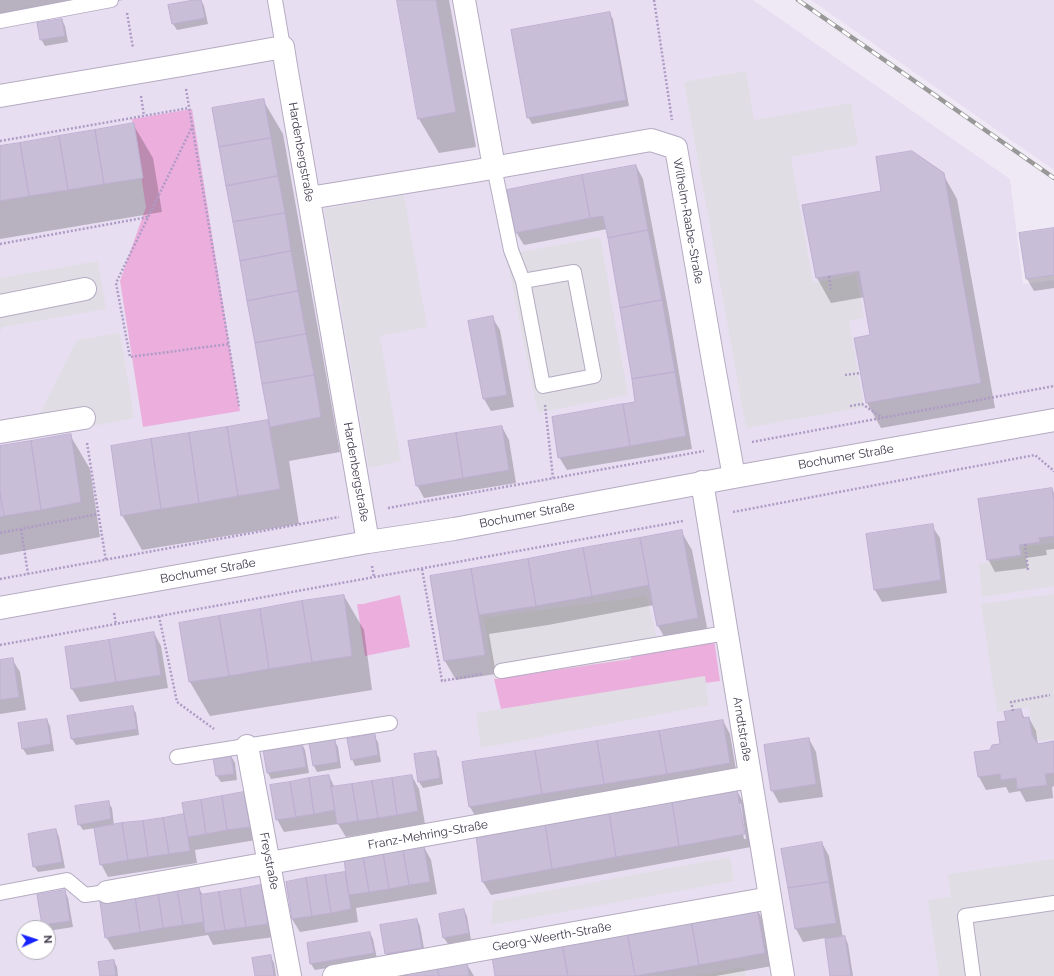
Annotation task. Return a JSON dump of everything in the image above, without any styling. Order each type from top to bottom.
[{"type":"street","points":[[464,0],[494,167]]},
{"type":"street","points":[[0,96],[283,46]]},
{"type":"street","name":"Hardenbergstraße","points":[[283,46],[368,542]]},
{"type":"street","name":"Wilhelm-Raabe-Straße","points":[[309,198],[651,140],[676,148],[734,476]]},
{"type":"street","points":[[0,306],[85,289]]},
{"type":"street","points":[[0,432],[84,418]]},
{"type":"street","name":"Bochumer Straße","points":[[0,608],[368,542],[454,529],[734,476],[1054,420]]},
{"type":"street","name":"Arndtstraße","points":[[702,482],[783,976]]},
{"type":"street","name":"Freystraße","points":[[247,746],[290,976]]},
{"type":"street","name":"Franz-Mehring-Straße","points":[[107,892],[750,777]]},
{"type":"street","name":"Georg-Weerth-Straße","points":[[334,976],[770,898]]},
{"type":"lane","points":[[0,21],[111,0]]},
{"type":"lane","points":[[275,0],[283,46]]},
{"type":"lane","points":[[494,167],[511,250],[523,281],[543,386],[594,376],[574,272],[523,281]]},
{"type":"lane","points":[[501,671],[726,633]]},
{"type":"lane","points":[[176,757],[390,723]]},
{"type":"lane","points":[[0,893],[67,880],[85,895],[107,892]]},
{"type":"lane","points":[[973,976],[964,916],[1054,903]]},
{"type":"path","points":[[654,0],[676,148]]},
{"type":"path","points":[[126,7],[137,72]]},
{"type":"path","points":[[182,65],[239,406]]},
{"type":"path","points":[[0,141],[190,108]]},
{"type":"path","points":[[193,125],[116,283],[130,357],[229,344]]},
{"type":"path","points":[[0,244],[148,217]]},
{"type":"path","points":[[829,276],[831,289]]},
{"type":"path","points":[[845,376],[860,373]]},
{"type":"path","points":[[543,386],[553,478]]},
{"type":"path","points":[[0,579],[728,447],[1054,386]]},
{"type":"path","points":[[850,406],[862,404],[883,418]]},
{"type":"path","points":[[84,418],[116,624]]},
{"type":"path","points":[[0,645],[422,569],[1035,455],[1054,472]]},
{"type":"path","points":[[0,533],[98,514]]},
{"type":"path","points":[[21,529],[28,574]]},
{"type":"path","points":[[1025,544],[1028,570]]},
{"type":"path","points":[[422,569],[442,682],[501,671]]},
{"type":"path","points":[[159,616],[177,702],[223,735],[247,746]]},
{"type":"path","points":[[1013,711],[1012,702],[1050,695]]},
{"type":"shaded area","points":[[0,0],[753,0],[1010,179],[1023,284],[1054,280],[1054,976],[0,976]]},
{"type":"shaded area","points":[[811,0],[1054,0],[1054,170],[1028,152]]},
{"type":"shaded area","points":[[746,71],[754,120],[851,103],[858,145],[791,157],[813,283],[856,275],[864,318],[849,321],[864,407],[746,428],[684,82]]},
{"type":"shaded area","points":[[192,109],[240,411],[143,427],[120,281],[146,207],[132,119]]},
{"type":"shaded area","points":[[404,195],[427,327],[380,336],[401,461],[369,468],[324,209]]},
{"type":"shaded area","points":[[600,237],[628,395],[538,413],[506,255]]},
{"type":"shaded area","points":[[98,261],[106,309],[2,327],[0,332],[0,278]]},
{"type":"shaded area","points":[[120,333],[134,418],[28,438],[77,340]]},
{"type":"shaded area","points":[[1054,543],[1054,586],[982,597],[979,564],[1023,557],[1022,547]]},
{"type":"shaded area","points":[[1054,594],[1054,739],[1040,741],[1034,733],[1029,707],[997,712],[981,604]]},
{"type":"shaded area","points":[[400,595],[410,647],[365,656],[357,604],[363,604]]},
{"type":"shaded area","points":[[646,596],[657,638],[631,647],[631,659],[494,679],[484,618]]},
{"type":"shaded area","points":[[714,639],[720,681],[501,709],[494,679],[633,651]]},
{"type":"shaded area","points":[[705,676],[709,705],[481,748],[476,713]]},
{"type":"shaded area","points":[[730,857],[734,881],[491,925],[493,901]]},
{"type":"shaded area","points":[[1054,859],[1054,976],[939,976],[928,900],[951,897],[948,874]]},
{"type":"shaded area","points":[[744,967],[746,976],[695,976]]},
{"type":"building","points":[[201,0],[205,18],[172,24],[168,5]]},
{"type":"building","points":[[397,0],[436,0],[456,112],[418,119]]},
{"type":"building","points":[[610,12],[626,100],[527,118],[511,30]]},
{"type":"building","points":[[62,19],[65,36],[40,40],[37,23]]},
{"type":"building","points":[[264,99],[271,138],[219,147],[212,108]]},
{"type":"building","points":[[134,123],[143,178],[104,184],[95,130]]},
{"type":"building","points":[[95,130],[104,184],[68,190],[59,136]]},
{"type":"building","points":[[59,136],[68,190],[29,196],[20,143]]},
{"type":"building","points":[[271,138],[278,176],[226,186],[219,147]]},
{"type":"building","points":[[20,143],[29,196],[0,201],[0,146]]},
{"type":"building","points":[[912,151],[944,173],[981,383],[866,403],[854,338],[870,335],[859,271],[816,278],[802,205],[881,191],[876,157]]},
{"type":"building","points":[[636,165],[648,230],[608,238],[603,216],[590,218],[582,175]]},
{"type":"building","points":[[582,175],[590,218],[515,233],[507,190]]},
{"type":"building","points":[[278,176],[285,213],[233,222],[226,186]]},
{"type":"building","points":[[285,213],[291,251],[240,261],[233,222]]},
{"type":"building","points":[[1054,228],[1054,275],[1026,279],[1019,233]]},
{"type":"building","points":[[648,230],[662,300],[620,308],[608,238]]},
{"type":"building","points":[[291,251],[298,291],[247,301],[240,261]]},
{"type":"building","points":[[298,291],[306,334],[255,343],[247,301]]},
{"type":"building","points":[[662,300],[675,372],[632,379],[620,308]]},
{"type":"building","points":[[493,316],[507,395],[483,399],[468,321]]},
{"type":"building","points":[[306,334],[314,375],[262,384],[255,343]]},
{"type":"building","points":[[675,372],[686,436],[630,446],[623,404],[635,402],[632,379]]},
{"type":"building","points":[[314,375],[321,417],[270,427],[262,384]]},
{"type":"building","points":[[623,404],[630,446],[558,458],[552,417]]},
{"type":"building","points":[[268,420],[280,489],[238,496],[227,427]]},
{"type":"building","points":[[502,426],[509,470],[463,478],[456,433]]},
{"type":"building","points":[[227,427],[238,496],[199,503],[189,433]]},
{"type":"building","points":[[189,433],[199,503],[161,509],[151,439]]},
{"type":"building","points":[[456,433],[463,478],[416,486],[408,441]]},
{"type":"building","points":[[71,434],[81,502],[41,510],[31,441]]},
{"type":"building","points":[[151,439],[161,509],[121,516],[111,446]]},
{"type":"building","points":[[31,441],[41,510],[4,516],[0,492],[0,446]]},
{"type":"building","points":[[1052,488],[1054,501],[1054,536],[1039,538],[1040,542],[1019,545],[1021,555],[987,560],[978,499]]},
{"type":"building","points":[[0,492],[4,516],[0,517]]},
{"type":"building","points":[[933,524],[941,580],[874,590],[866,534]]},
{"type":"building","points":[[682,530],[698,618],[657,626],[640,538]]},
{"type":"building","points":[[640,538],[649,585],[592,596],[583,548]]},
{"type":"building","points":[[583,548],[592,596],[536,606],[528,559]]},
{"type":"building","points":[[528,559],[536,606],[479,615],[471,569]]},
{"type":"building","points":[[471,569],[485,655],[444,661],[430,576]]},
{"type":"building","points":[[344,595],[352,656],[312,662],[302,601]]},
{"type":"building","points":[[302,601],[312,662],[269,669],[260,609]]},
{"type":"building","points":[[260,609],[269,669],[229,676],[219,616]]},
{"type":"building","points":[[219,616],[229,676],[189,682],[179,623]]},
{"type":"building","points":[[154,632],[161,675],[116,682],[109,640]]},
{"type":"building","points":[[109,640],[116,682],[71,689],[65,647]]},
{"type":"building","points":[[13,658],[19,697],[0,700],[0,660]]},
{"type":"building","points":[[133,706],[137,729],[71,739],[67,716]]},
{"type":"building","points":[[1021,709],[1023,718],[1029,717],[1032,735],[1038,744],[1054,741],[1054,773],[1045,774],[1047,785],[1017,789],[1016,778],[1001,780],[1000,774],[978,777],[974,752],[990,750],[992,745],[1000,744],[997,722],[1006,721],[1004,712]]},
{"type":"building","points":[[47,719],[51,744],[22,749],[18,723]]},
{"type":"building","points":[[723,720],[730,763],[667,774],[659,731]]},
{"type":"building","points":[[659,731],[667,774],[604,784],[597,741]]},
{"type":"building","points":[[375,734],[378,755],[351,760],[347,739]]},
{"type":"building","points":[[809,738],[816,784],[771,791],[764,745]]},
{"type":"building","points":[[335,739],[338,762],[313,766],[309,743]]},
{"type":"building","points":[[597,741],[604,784],[542,794],[535,751]]},
{"type":"building","points":[[302,743],[306,767],[267,773],[263,749]]},
{"type":"building","points":[[436,751],[440,778],[418,782],[414,754]]},
{"type":"building","points":[[535,751],[542,794],[469,807],[462,762]]},
{"type":"building","points":[[231,755],[234,774],[216,776],[213,758]]},
{"type":"building","points":[[329,775],[335,810],[314,814],[309,778]]},
{"type":"building","points":[[412,775],[418,811],[397,815],[392,778]]},
{"type":"building","points":[[309,778],[314,814],[296,817],[290,782]]},
{"type":"building","points":[[392,778],[397,815],[378,818],[372,781]]},
{"type":"building","points":[[372,781],[378,818],[358,821],[352,784]]},
{"type":"building","points":[[290,782],[296,817],[276,820],[270,785]]},
{"type":"building","points":[[352,784],[358,821],[337,824],[331,787]]},
{"type":"building","points":[[737,790],[745,834],[679,846],[672,802]]},
{"type":"building","points":[[244,792],[250,827],[227,830],[222,796]]},
{"type":"building","points":[[222,796],[227,830],[206,834],[201,800]]},
{"type":"building","points":[[201,800],[206,834],[188,837],[182,803]]},
{"type":"building","points":[[109,801],[111,819],[78,825],[75,806]]},
{"type":"building","points":[[672,802],[679,846],[616,857],[609,812]]},
{"type":"building","points":[[609,812],[616,857],[552,869],[545,823]]},
{"type":"building","points":[[184,814],[190,851],[169,854],[163,818]]},
{"type":"building","points":[[163,818],[169,854],[148,857],[143,821]]},
{"type":"building","points":[[143,821],[148,857],[128,860],[122,823]]},
{"type":"building","points":[[122,823],[128,860],[100,865],[94,828]]},
{"type":"building","points":[[545,823],[552,869],[482,882],[476,835]]},
{"type":"building","points":[[56,829],[62,862],[33,867],[28,834]]},
{"type":"building","points":[[822,842],[829,882],[788,888],[781,849]]},
{"type":"building","points":[[424,846],[430,882],[409,885],[403,850]]},
{"type":"building","points":[[403,850],[409,885],[389,889],[383,853]]},
{"type":"building","points":[[383,853],[389,889],[369,892],[363,857]]},
{"type":"building","points":[[363,857],[369,892],[349,895],[344,860]]},
{"type":"building","points":[[345,872],[351,909],[331,913],[325,875]]},
{"type":"building","points":[[325,875],[331,913],[312,916],[306,878]]},
{"type":"building","points":[[306,878],[312,916],[292,919],[286,882]]},
{"type":"building","points":[[829,882],[836,923],[795,929],[788,888]]},
{"type":"building","points":[[261,885],[268,924],[246,927],[240,889]]},
{"type":"building","points":[[199,886],[204,922],[183,925],[177,889]]},
{"type":"building","points":[[177,889],[183,925],[163,928],[158,892]]},
{"type":"building","points":[[240,889],[246,927],[225,930],[219,892]]},
{"type":"building","points":[[65,890],[70,921],[56,923],[56,920],[41,920],[37,895]]},
{"type":"building","points":[[158,892],[163,928],[140,932],[135,896]]},
{"type":"building","points":[[219,892],[225,930],[205,933],[200,895]]},
{"type":"building","points":[[135,896],[140,932],[105,938],[100,902]]},
{"type":"building","points":[[757,908],[765,953],[699,965],[691,920]]},
{"type":"building","points":[[464,909],[469,933],[443,938],[439,914]]},
{"type":"building","points":[[417,919],[422,948],[385,954],[380,925]]},
{"type":"building","points":[[691,920],[699,965],[635,976],[627,932]]},
{"type":"building","points":[[370,932],[374,953],[310,964],[307,943]]},
{"type":"building","points":[[627,932],[635,976],[568,976],[562,944]]},
{"type":"building","points":[[845,936],[851,976],[830,976],[825,939]]},
{"type":"building","points":[[562,944],[568,976],[495,976],[492,957]]},
{"type":"building","points":[[271,955],[274,976],[255,976],[252,958]]},
{"type":"building","points":[[114,960],[116,976],[100,976],[98,962]]},
{"type":"building","points":[[467,962],[469,976],[439,976],[437,967]]},
{"type":"building","points":[[437,967],[439,976],[408,976],[408,972]]},
{"type":"railway","points":[[798,0],[1054,178]]}]
